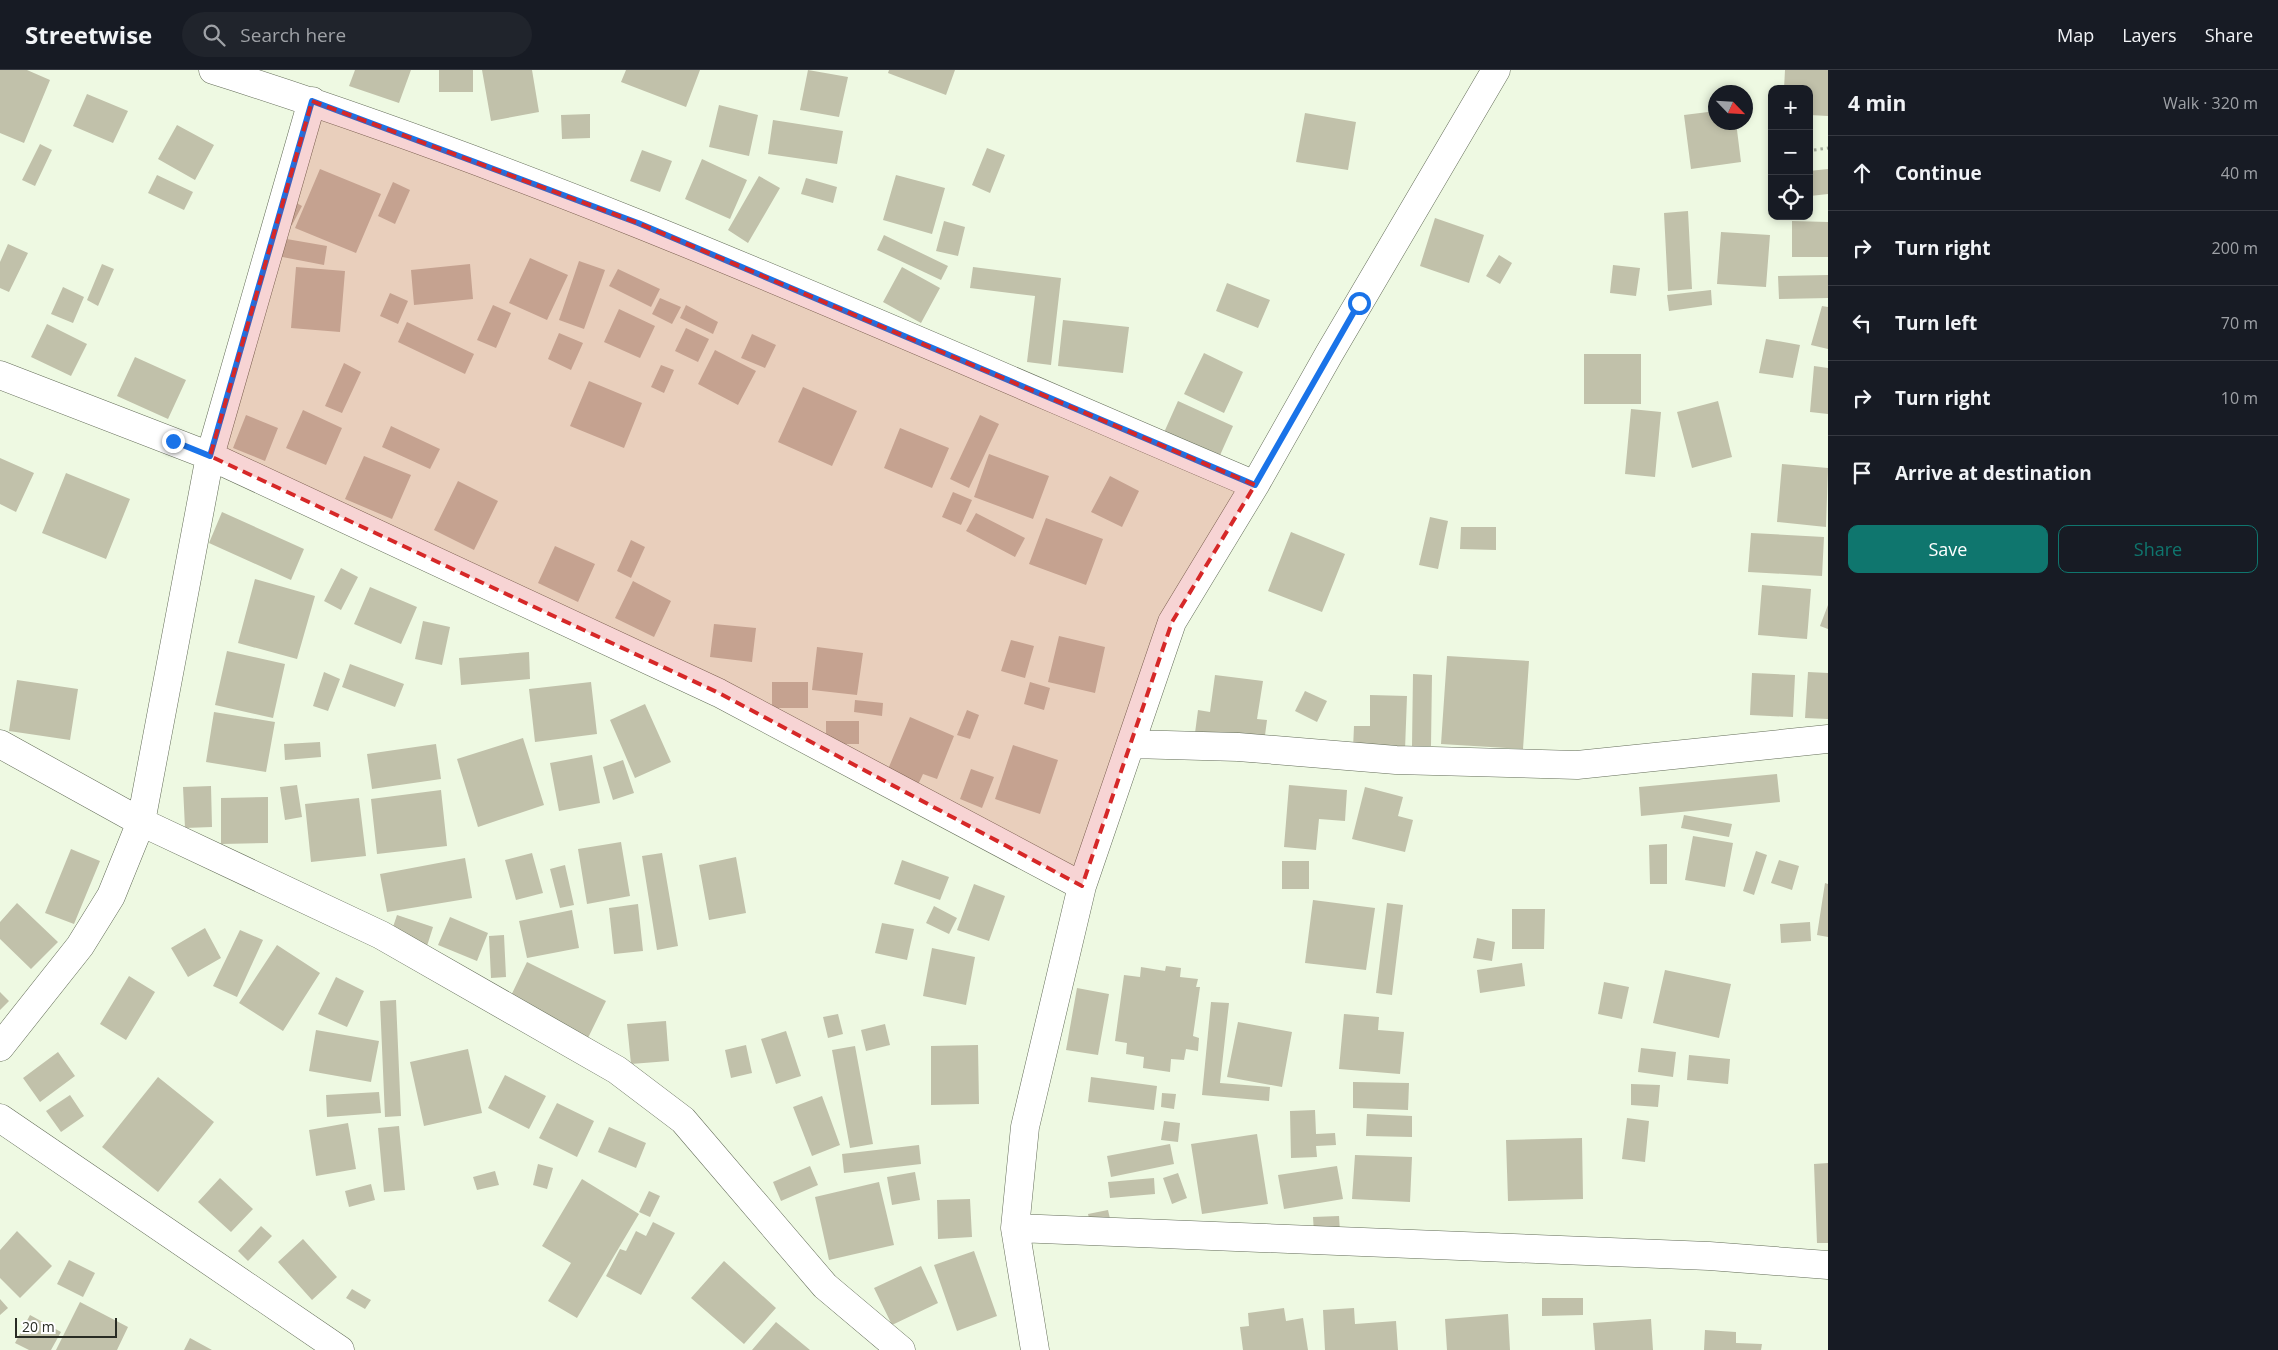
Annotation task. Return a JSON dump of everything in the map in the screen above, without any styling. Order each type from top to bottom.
[{"type":"street","points":[[213,70],[312,101],[638,223],[1255,485]]},
{"type":"street","points":[[1035,1350],[1016,1228],[1025,1127],[1082,886],[1172,622],[1255,485],[1329,354],[1496,70]]},
{"type":"street","points":[[0,1047],[85,938],[111,896],[141,822],[210,456],[312,101]]},
{"type":"street","points":[[0,375],[210,456],[720,693],[1082,886]]},
{"type":"street","points":[[1131,744],[1238,747],[1396,760],[1577,765],[1828,740]]},
{"type":"street","points":[[0,744],[141,822],[382,935],[617,1070],[684,1120],[825,1286],[901,1350]]},
{"type":"street","points":[[0,1118],[340,1350]]},
{"type":"street","points":[[1016,1228],[1709,1256],[1828,1265]]},
{"type":"path","points":[[1814,150],[1828,148]]},
{"type":"highlighted area","points":[[312,101],[638,223],[1255,485],[1172,622],[1082,886],[719,693],[210,456]]},
{"type":"building","points":[[0,70],[27,70],[50,80],[24,143],[0,133]]},
{"type":"building","points":[[355,70],[411,70],[399,103],[349,86]]},
{"type":"building","points":[[439,70],[473,70],[473,92],[439,92]]},
{"type":"building","points":[[482,70],[532,70],[539,112],[491,121]]},
{"type":"building","points":[[626,70],[700,70],[686,107],[621,82]]},
{"type":"building","points":[[808,70],[848,77],[839,117],[800,110]]},
{"type":"building","points":[[889,70],[955,70],[946,95],[888,73]]},
{"type":"building","points":[[1785,70],[1828,70],[1828,116],[1813,115],[1813,85],[1784,85]]},
{"type":"building","points":[[87,94],[128,111],[113,143],[73,126]]},
{"type":"building","points":[[719,105],[758,115],[749,156],[709,147]]},
{"type":"building","points":[[1708,112],[1708,130],[1737,130],[1741,162],[1691,169],[1684,115]]},
{"type":"building","points":[[1305,113],[1356,122],[1348,170],[1296,162]]},
{"type":"building","points":[[590,114],[590,138],[562,139],[561,115]]},
{"type":"building","points":[[773,120],[843,131],[837,164],[768,154]]},
{"type":"building","points":[[177,125],[214,145],[195,180],[158,159]]},
{"type":"building","points":[[40,144],[52,150],[35,186],[22,180]]},
{"type":"building","points":[[987,148],[1005,155],[990,193],[972,185]]},
{"type":"building","points":[[642,150],[672,161],[660,192],[630,181]]},
{"type":"building","points":[[702,159],[747,180],[730,219],[685,199]]},
{"type":"building","points":[[320,169],[381,194],[356,253],[295,228]]},
{"type":"building","points":[[1828,169],[1828,194],[1813,196],[1813,171]]},
{"type":"building","points":[[157,175],[193,192],[184,210],[148,193]]},
{"type":"building","points":[[896,175],[945,188],[932,234],[883,220]]},
{"type":"building","points":[[759,176],[780,188],[748,243],[728,230]]},
{"type":"building","points":[[806,178],[837,187],[833,203],[801,194]]},
{"type":"building","points":[[393,182],[410,190],[395,224],[378,216]]},
{"type":"building","points":[[289,199],[302,206],[292,225],[279,218]]},
{"type":"building","points":[[1688,211],[1692,289],[1668,291],[1664,213]]},
{"type":"building","points":[[1435,218],[1484,235],[1469,283],[1420,266]]},
{"type":"building","points":[[944,221],[965,227],[958,256],[936,251]]},
{"type":"building","points":[[1792,221],[1828,222],[1828,257],[1792,257]]},
{"type":"building","points":[[1721,232],[1770,235],[1766,287],[1717,284]]},
{"type":"building","points":[[884,235],[948,266],[941,280],[877,250]]},
{"type":"building","points":[[275,237],[327,246],[324,265],[272,255]]},
{"type":"building","points":[[8,244],[28,253],[9,292],[0,288],[0,262]]},
{"type":"building","points":[[1499,255],[1512,263],[1500,284],[1486,276]]},
{"type":"building","points":[[530,258],[568,275],[547,320],[509,303]]},
{"type":"building","points":[[579,261],[605,270],[584,329],[559,320]]},
{"type":"building","points":[[102,264],[114,269],[98,306],[87,300]]},
{"type":"building","points":[[470,264],[473,299],[414,305],[411,270]]},
{"type":"building","points":[[1613,265],[1640,268],[1636,296],[1610,293]]},
{"type":"building","points":[[296,267],[345,271],[340,332],[291,328]]},
{"type":"building","points":[[902,267],[940,288],[921,323],[883,302]]},
{"type":"building","points":[[973,267],[1061,278],[1051,365],[1027,362],[1035,296],[970,288]]},
{"type":"building","points":[[618,269],[660,289],[651,307],[609,286]]},
{"type":"building","points":[[1828,275],[1828,298],[1779,299],[1778,276]]},
{"type":"building","points":[[1227,283],[1270,300],[1258,328],[1216,311]]},
{"type":"building","points":[[63,287],[84,297],[73,323],[51,314]]},
{"type":"building","points":[[1711,290],[1712,305],[1669,311],[1667,295]]},
{"type":"building","points":[[390,293],[408,301],[398,324],[380,316]]},
{"type":"building","points":[[660,298],[681,307],[672,324],[652,314]]},
{"type":"building","points":[[493,305],[511,313],[496,348],[477,340]]},
{"type":"building","points":[[686,305],[718,322],[713,334],[680,318]]},
{"type":"building","points":[[1822,306],[1828,307],[1828,349],[1811,345]]},
{"type":"building","points":[[619,309],[655,326],[640,358],[604,342]]},
{"type":"building","points":[[1063,320],[1129,327],[1123,373],[1058,366]]},
{"type":"building","points":[[407,322],[474,354],[465,374],[398,342]]},
{"type":"building","points":[[47,324],[87,344],[71,376],[31,357]]},
{"type":"building","points":[[686,328],[709,339],[698,362],[675,351]]},
{"type":"building","points":[[559,333],[583,343],[571,370],[548,359]]},
{"type":"building","points":[[752,334],[776,345],[765,368],[741,358]]},
{"type":"building","points":[[1766,339],[1800,345],[1793,378],[1759,373]]},
{"type":"building","points":[[715,350],[756,371],[738,405],[698,384]]},
{"type":"building","points":[[1204,353],[1243,372],[1224,413],[1184,394]]},
{"type":"building","points":[[1584,354],[1641,354],[1641,404],[1584,404]]},
{"type":"building","points":[[135,357],[186,380],[168,419],[117,396]]},
{"type":"building","points":[[344,363],[361,372],[342,413],[325,406]]},
{"type":"building","points":[[661,365],[674,370],[664,393],[651,387]]},
{"type":"building","points":[[1814,366],[1828,368],[1828,414],[1810,412]]},
{"type":"building","points":[[589,381],[642,403],[624,448],[570,426]]},
{"type":"building","points":[[803,387],[857,411],[832,466],[778,442]]},
{"type":"building","points":[[1178,401],[1233,426],[1213,471],[1158,446]]},
{"type":"building","points":[[1718,401],[1732,457],[1692,468],[1677,412]]},
{"type":"building","points":[[1631,409],[1661,412],[1655,477],[1625,474]]},
{"type":"building","points":[[303,410],[342,428],[326,465],[286,448]]},
{"type":"building","points":[[246,415],[278,428],[265,461],[233,448]]},
{"type":"building","points":[[980,415],[999,424],[969,488],[950,479]]},
{"type":"building","points":[[391,426],[440,449],[430,469],[382,447]]},
{"type":"building","points":[[900,428],[949,448],[932,488],[884,468]]},
{"type":"building","points":[[989,454],[1049,476],[1033,519],[974,497]]},
{"type":"building","points":[[364,456],[411,475],[392,519],[345,499]]},
{"type":"building","points":[[0,458],[34,473],[16,512],[0,504]]},
{"type":"building","points":[[1782,464],[1828,468],[1826,527],[1777,522]]},
{"type":"building","points":[[66,473],[130,499],[106,559],[42,533]]},
{"type":"building","points":[[1110,476],[1139,491],[1122,527],[1091,512]]},
{"type":"building","points":[[458,481],[498,501],[474,550],[434,530]]},
{"type":"building","points":[[953,492],[972,500],[961,525],[942,517]]},
{"type":"building","points":[[222,512],[304,549],[291,580],[209,543]]},
{"type":"building","points":[[976,513],[1025,538],[1015,557],[966,531]]},
{"type":"building","points":[[1430,517],[1448,521],[1438,569],[1419,565]]},
{"type":"building","points":[[1046,518],[1103,539],[1086,585],[1029,564]]},
{"type":"building","points":[[1461,527],[1496,527],[1496,550],[1460,549]]},
{"type":"building","points":[[1291,532],[1345,554],[1322,612],[1268,591]]},
{"type":"building","points":[[1751,533],[1824,537],[1822,576],[1748,572]]},
{"type":"building","points":[[631,540],[645,547],[631,578],[617,571]]},
{"type":"building","points":[[555,546],[595,564],[578,602],[538,583]]},
{"type":"building","points":[[341,568],[358,577],[341,610],[324,601]]},
{"type":"building","points":[[255,579],[315,596],[297,659],[238,643]]},
{"type":"building","points":[[633,581],[671,601],[654,637],[615,618]]},
{"type":"building","points":[[1762,585],[1811,589],[1807,639],[1758,635]]},
{"type":"building","points":[[370,587],[417,607],[401,644],[354,624]]},
{"type":"building","points":[[1828,605],[1828,629],[1820,626]]},
{"type":"building","points":[[423,621],[450,627],[442,665],[415,659]]},
{"type":"building","points":[[714,624],[756,628],[752,662],[710,657]]},
{"type":"building","points":[[1059,636],[1105,647],[1095,693],[1048,682]]},
{"type":"building","points":[[1011,640],[1034,646],[1025,678],[1001,671]]},
{"type":"building","points":[[817,647],[863,653],[857,695],[812,690]]},
{"type":"building","points":[[227,651],[285,664],[273,718],[215,705]]},
{"type":"building","points":[[529,652],[530,679],[461,685],[459,658]]},
{"type":"building","points":[[1447,656],[1529,661],[1523,749],[1441,744]]},
{"type":"building","points":[[350,664],[404,684],[395,707],[342,687]]},
{"type":"building","points":[[324,672],[340,679],[328,711],[313,706]]},
{"type":"building","points":[[1808,672],[1828,673],[1828,719],[1805,718]]},
{"type":"building","points":[[1752,673],[1795,675],[1793,717],[1750,715]]},
{"type":"building","points":[[1413,674],[1432,675],[1431,746],[1412,746]]},
{"type":"building","points":[[1215,675],[1263,681],[1257,719],[1267,720],[1264,743],[1195,733],[1198,710],[1210,712]]},
{"type":"building","points":[[17,680],[78,689],[70,740],[9,731]]},
{"type":"building","points":[[591,682],[597,734],[535,742],[529,689]]},
{"type":"building","points":[[772,682],[808,682],[808,708],[772,708]]},
{"type":"building","points":[[1030,682],[1050,688],[1044,710],[1024,704]]},
{"type":"building","points":[[1305,691],[1327,701],[1317,722],[1295,711]]},
{"type":"building","points":[[1370,695],[1407,696],[1405,750],[1353,749],[1354,726],[1370,726]]},
{"type":"building","points":[[855,700],[883,703],[882,716],[854,712]]},
{"type":"building","points":[[645,704],[671,762],[635,778],[610,720]]},
{"type":"building","points":[[967,710],[979,715],[970,739],[957,735]]},
{"type":"building","points":[[214,712],[275,722],[266,772],[206,762]]},
{"type":"building","points":[[910,717],[954,736],[937,779],[923,774],[917,787],[886,774]]},
{"type":"building","points":[[826,721],[859,721],[859,744],[826,744]]},
{"type":"building","points":[[523,738],[544,805],[478,827],[457,759]]},
{"type":"building","points":[[320,742],[321,757],[285,760],[284,744]]},
{"type":"building","points":[[436,744],[441,779],[372,789],[367,754]]},
{"type":"building","points":[[1013,745],[1058,760],[1040,814],[995,799]]},
{"type":"building","points":[[592,755],[600,803],[559,811],[550,763]]},
{"type":"building","points":[[623,760],[634,793],[613,800],[603,767]]},
{"type":"building","points":[[971,769],[994,777],[982,808],[960,799]]},
{"type":"building","points":[[1777,774],[1780,802],[1641,816],[1639,787]]},
{"type":"building","points":[[297,785],[302,817],[285,820],[280,787]]},
{"type":"building","points":[[1289,785],[1347,790],[1345,821],[1319,819],[1316,850],[1284,847]]},
{"type":"building","points":[[211,786],[212,827],[185,828],[183,787]]},
{"type":"building","points":[[1365,787],[1403,797],[1398,816],[1413,820],[1405,852],[1352,839]]},
{"type":"building","points":[[441,790],[447,846],[377,854],[371,799]]},
{"type":"building","points":[[268,797],[268,843],[221,844],[221,798]]},
{"type":"building","points":[[359,798],[366,856],[311,862],[305,804]]},
{"type":"building","points":[[1684,815],[1732,824],[1729,837],[1681,828]]},
{"type":"building","points":[[1693,836],[1733,843],[1725,887],[1685,880]]},
{"type":"building","points":[[621,842],[630,896],[587,904],[578,849]]},
{"type":"building","points":[[1667,844],[1667,884],[1650,884],[1649,845]]},
{"type":"building","points":[[71,849],[100,861],[74,924],[45,913]]},
{"type":"building","points":[[1756,851],[1767,855],[1754,895],[1743,891]]},
{"type":"building","points":[[532,853],[543,893],[516,900],[505,860]]},
{"type":"building","points":[[662,853],[678,946],[657,950],[642,856]]},
{"type":"building","points":[[736,857],[746,913],[709,920],[699,865]]},
{"type":"building","points":[[465,858],[472,898],[387,912],[380,874]]},
{"type":"building","points":[[902,860],[949,877],[940,900],[894,884]]},
{"type":"building","points":[[1779,860],[1799,866],[1792,890],[1771,883]]},
{"type":"building","points":[[1282,861],[1309,861],[1309,889],[1282,889]]},
{"type":"building","points":[[565,865],[574,905],[560,908],[550,869]]},
{"type":"building","points":[[1825,883],[1828,884],[1828,937],[1817,935]]},
{"type":"building","points":[[974,884],[1005,896],[989,941],[957,930]]},
{"type":"building","points":[[1313,900],[1375,908],[1366,970],[1305,963]]},
{"type":"building","points":[[17,903],[58,942],[31,969],[0,939],[0,922]]},
{"type":"building","points":[[1387,903],[1403,905],[1392,995],[1376,993]]},
{"type":"building","points":[[638,904],[643,951],[614,954],[609,908]]},
{"type":"building","points":[[934,906],[957,918],[949,934],[926,923]]},
{"type":"building","points":[[1512,909],[1545,909],[1544,949],[1512,949]]},
{"type":"building","points":[[572,910],[579,948],[527,958],[519,921]]},
{"type":"building","points":[[397,915],[433,927],[427,946],[391,933]]},
{"type":"building","points":[[450,917],[488,933],[477,961],[438,945]]},
{"type":"building","points":[[1810,922],[1811,941],[1781,943],[1780,924]]},
{"type":"building","points":[[882,923],[914,929],[907,960],[875,953]]},
{"type":"building","points":[[205,928],[221,958],[188,977],[171,948]]},
{"type":"building","points":[[240,930],[263,940],[237,997],[213,986]]},
{"type":"building","points":[[504,935],[506,977],[491,978],[489,936]]},
{"type":"building","points":[[1477,938],[1495,942],[1492,961],[1473,958]]},
{"type":"building","points":[[277,945],[320,973],[283,1031],[239,1003]]},
{"type":"building","points":[[932,948],[975,957],[966,1005],[923,996]]},
{"type":"building","points":[[527,962],[606,1001],[587,1040],[508,1002]]},
{"type":"building","points":[[1522,963],[1525,986],[1480,993],[1477,970]]},
{"type":"building","points":[[1166,966],[1181,968],[1180,977],[1198,979],[1196,987],[1200,987],[1193,1036],[1199,1038],[1198,1051],[1186,1049],[1184,1060],[1171,1059],[1170,1072],[1143,1068],[1144,1057],[1126,1054],[1127,1043],[1115,1041],[1124,975],[1140,977],[1141,967],[1165,971]]},
{"type":"building","points":[[1665,970],[1731,984],[1719,1038],[1653,1023]]},
{"type":"building","points":[[129,976],[155,992],[126,1040],[100,1024]]},
{"type":"building","points":[[336,977],[364,991],[347,1027],[318,1014]]},
{"type":"building","points":[[1604,982],[1629,987],[1622,1019],[1598,1014]]},
{"type":"building","points":[[1077,988],[1109,994],[1098,1055],[1066,1050]]},
{"type":"building","points":[[0,992],[9,1001],[0,1010]]},
{"type":"building","points":[[396,1000],[401,1116],[385,1117],[380,1001]]},
{"type":"building","points":[[1211,1002],[1229,1003],[1220,1083],[1270,1087],[1269,1101],[1202,1095]]},
{"type":"building","points":[[838,1014],[843,1034],[828,1038],[823,1017]]},
{"type":"building","points":[[1344,1014],[1379,1017],[1378,1030],[1404,1032],[1400,1074],[1339,1069]]},
{"type":"building","points":[[666,1021],[669,1061],[631,1064],[627,1024]]},
{"type":"building","points":[[1238,1022],[1292,1032],[1282,1087],[1227,1077]]},
{"type":"building","points":[[885,1024],[890,1045],[866,1051],[861,1030]]},
{"type":"building","points":[[316,1030],[379,1041],[371,1082],[309,1071]]},
{"type":"building","points":[[786,1031],[801,1076],[776,1084],[761,1039]]},
{"type":"building","points":[[746,1045],[752,1073],[731,1078],[725,1050]]},
{"type":"building","points":[[978,1045],[979,1104],[931,1105],[931,1046]]},
{"type":"building","points":[[855,1046],[873,1144],[850,1148],[832,1050]]},
{"type":"building","points":[[1641,1048],[1676,1052],[1673,1077],[1638,1072]]},
{"type":"building","points":[[468,1049],[482,1113],[424,1126],[410,1062]]},
{"type":"building","points":[[58,1052],[75,1076],[40,1102],[23,1078]]},
{"type":"building","points":[[1689,1055],[1730,1059],[1728,1084],[1687,1080]]},
{"type":"building","points":[[505,1075],[546,1096],[529,1129],[488,1108]]},
{"type":"building","points":[[158,1077],[214,1122],[158,1192],[102,1147]]},
{"type":"building","points":[[1091,1077],[1157,1086],[1154,1110],[1088,1102]]},
{"type":"building","points":[[1353,1082],[1409,1083],[1408,1110],[1353,1108]]},
{"type":"building","points":[[1631,1084],[1660,1085],[1658,1107],[1631,1105]]},
{"type":"building","points":[[379,1092],[381,1113],[327,1117],[326,1095]]},
{"type":"building","points":[[1162,1093],[1176,1094],[1174,1109],[1161,1107]]},
{"type":"building","points":[[70,1095],[84,1116],[61,1132],[46,1111]]},
{"type":"building","points":[[822,1096],[840,1145],[812,1156],[793,1107]]},
{"type":"building","points":[[557,1103],[594,1121],[577,1157],[539,1138]]},
{"type":"building","points":[[1315,1110],[1316,1134],[1335,1133],[1336,1145],[1316,1146],[1317,1157],[1291,1158],[1290,1111]]},
{"type":"building","points":[[1367,1114],[1412,1116],[1412,1137],[1366,1136]]},
{"type":"building","points":[[1627,1118],[1649,1121],[1645,1162],[1622,1159]]},
{"type":"building","points":[[1164,1121],[1180,1123],[1178,1142],[1161,1140]]},
{"type":"building","points":[[348,1123],[356,1169],[316,1176],[309,1130]]},
{"type":"building","points":[[399,1126],[405,1190],[384,1192],[378,1128]]},
{"type":"building","points":[[609,1127],[646,1143],[636,1168],[598,1152]]},
{"type":"building","points":[[1257,1134],[1268,1204],[1202,1214],[1191,1144]]},
{"type":"building","points":[[1582,1138],[1583,1199],[1508,1201],[1506,1140]]},
{"type":"building","points":[[1170,1144],[1174,1164],[1111,1177],[1107,1156]]},
{"type":"building","points":[[919,1145],[921,1164],[844,1173],[842,1154]]},
{"type":"building","points":[[1355,1155],[1412,1157],[1410,1202],[1352,1199]]},
{"type":"building","points":[[1828,1163],[1828,1243],[1817,1243],[1814,1164]]},
{"type":"building","points":[[538,1164],[553,1168],[547,1189],[533,1185]]},
{"type":"building","points":[[810,1166],[818,1185],[781,1201],[773,1182]]},
{"type":"building","points":[[1337,1166],[1343,1199],[1284,1209],[1278,1175]]},
{"type":"building","points":[[495,1171],[499,1185],[477,1190],[473,1177]]},
{"type":"building","points":[[915,1172],[920,1200],[892,1205],[887,1177]]},
{"type":"building","points":[[1178,1173],[1187,1198],[1172,1204],[1163,1178]]},
{"type":"building","points":[[220,1178],[253,1209],[231,1232],[198,1202]]},
{"type":"building","points":[[1154,1178],[1155,1194],[1110,1198],[1108,1182]]},
{"type":"building","points":[[582,1179],[639,1214],[577,1318],[548,1301],[571,1263],[542,1246]]},
{"type":"building","points":[[879,1182],[894,1245],[829,1260],[815,1197]]},
{"type":"building","points":[[371,1184],[375,1200],[349,1207],[345,1191]]},
{"type":"building","points":[[649,1191],[660,1196],[650,1217],[639,1212]]},
{"type":"building","points":[[970,1199],[972,1237],[938,1239],[937,1200]]},
{"type":"building","points":[[1108,1210],[1111,1223],[1091,1227],[1088,1214]]},
{"type":"building","points":[[1339,1216],[1340,1232],[1314,1233],[1313,1217]]},
{"type":"building","points":[[653,1222],[675,1233],[641,1295],[606,1276],[620,1249],[626,1251],[636,1231],[646,1236]]},
{"type":"building","points":[[261,1226],[272,1236],[248,1261],[238,1251]]},
{"type":"building","points":[[17,1231],[52,1266],[20,1298],[0,1278],[0,1250]]},
{"type":"building","points":[[303,1239],[337,1277],[312,1300],[278,1262]]},
{"type":"building","points":[[974,1251],[997,1316],[957,1331],[934,1265]]},
{"type":"building","points":[[69,1260],[95,1273],[83,1297],[57,1284]]},
{"type":"building","points":[[724,1261],[776,1308],[744,1344],[691,1298]]},
{"type":"building","points":[[921,1266],[938,1303],[892,1325],[874,1288]]},
{"type":"building","points":[[352,1289],[371,1300],[365,1309],[346,1298]]},
{"type":"building","points":[[1542,1298],[1583,1298],[1583,1315],[1542,1316]]},
{"type":"building","points":[[0,1299],[8,1308],[0,1315]]},
{"type":"building","points":[[80,1302],[128,1327],[117,1350],[56,1350]]},
{"type":"building","points":[[1284,1308],[1286,1321],[1303,1318],[1308,1350],[1243,1350],[1240,1327],[1249,1326],[1248,1313]]},
{"type":"building","points":[[1354,1308],[1355,1324],[1396,1321],[1398,1350],[1325,1350],[1323,1310]]},
{"type":"building","points":[[1508,1314],[1510,1350],[1447,1350],[1445,1319]]},
{"type":"building","points":[[30,1315],[61,1332],[51,1350],[29,1350],[15,1343]]},
{"type":"building","points":[[1651,1319],[1653,1350],[1595,1350],[1593,1323]]},
{"type":"building","points":[[776,1322],[810,1350],[752,1350]]},
{"type":"building","points":[[1705,1330],[1736,1332],[1736,1343],[1762,1344],[1761,1350],[1704,1350]]},
{"type":"building","points":[[190,1338],[212,1350],[184,1350]]},
{"type":"route","points":[[173,441],[210,456],[312,101],[638,223],[1255,485],[1359,303]]}]
